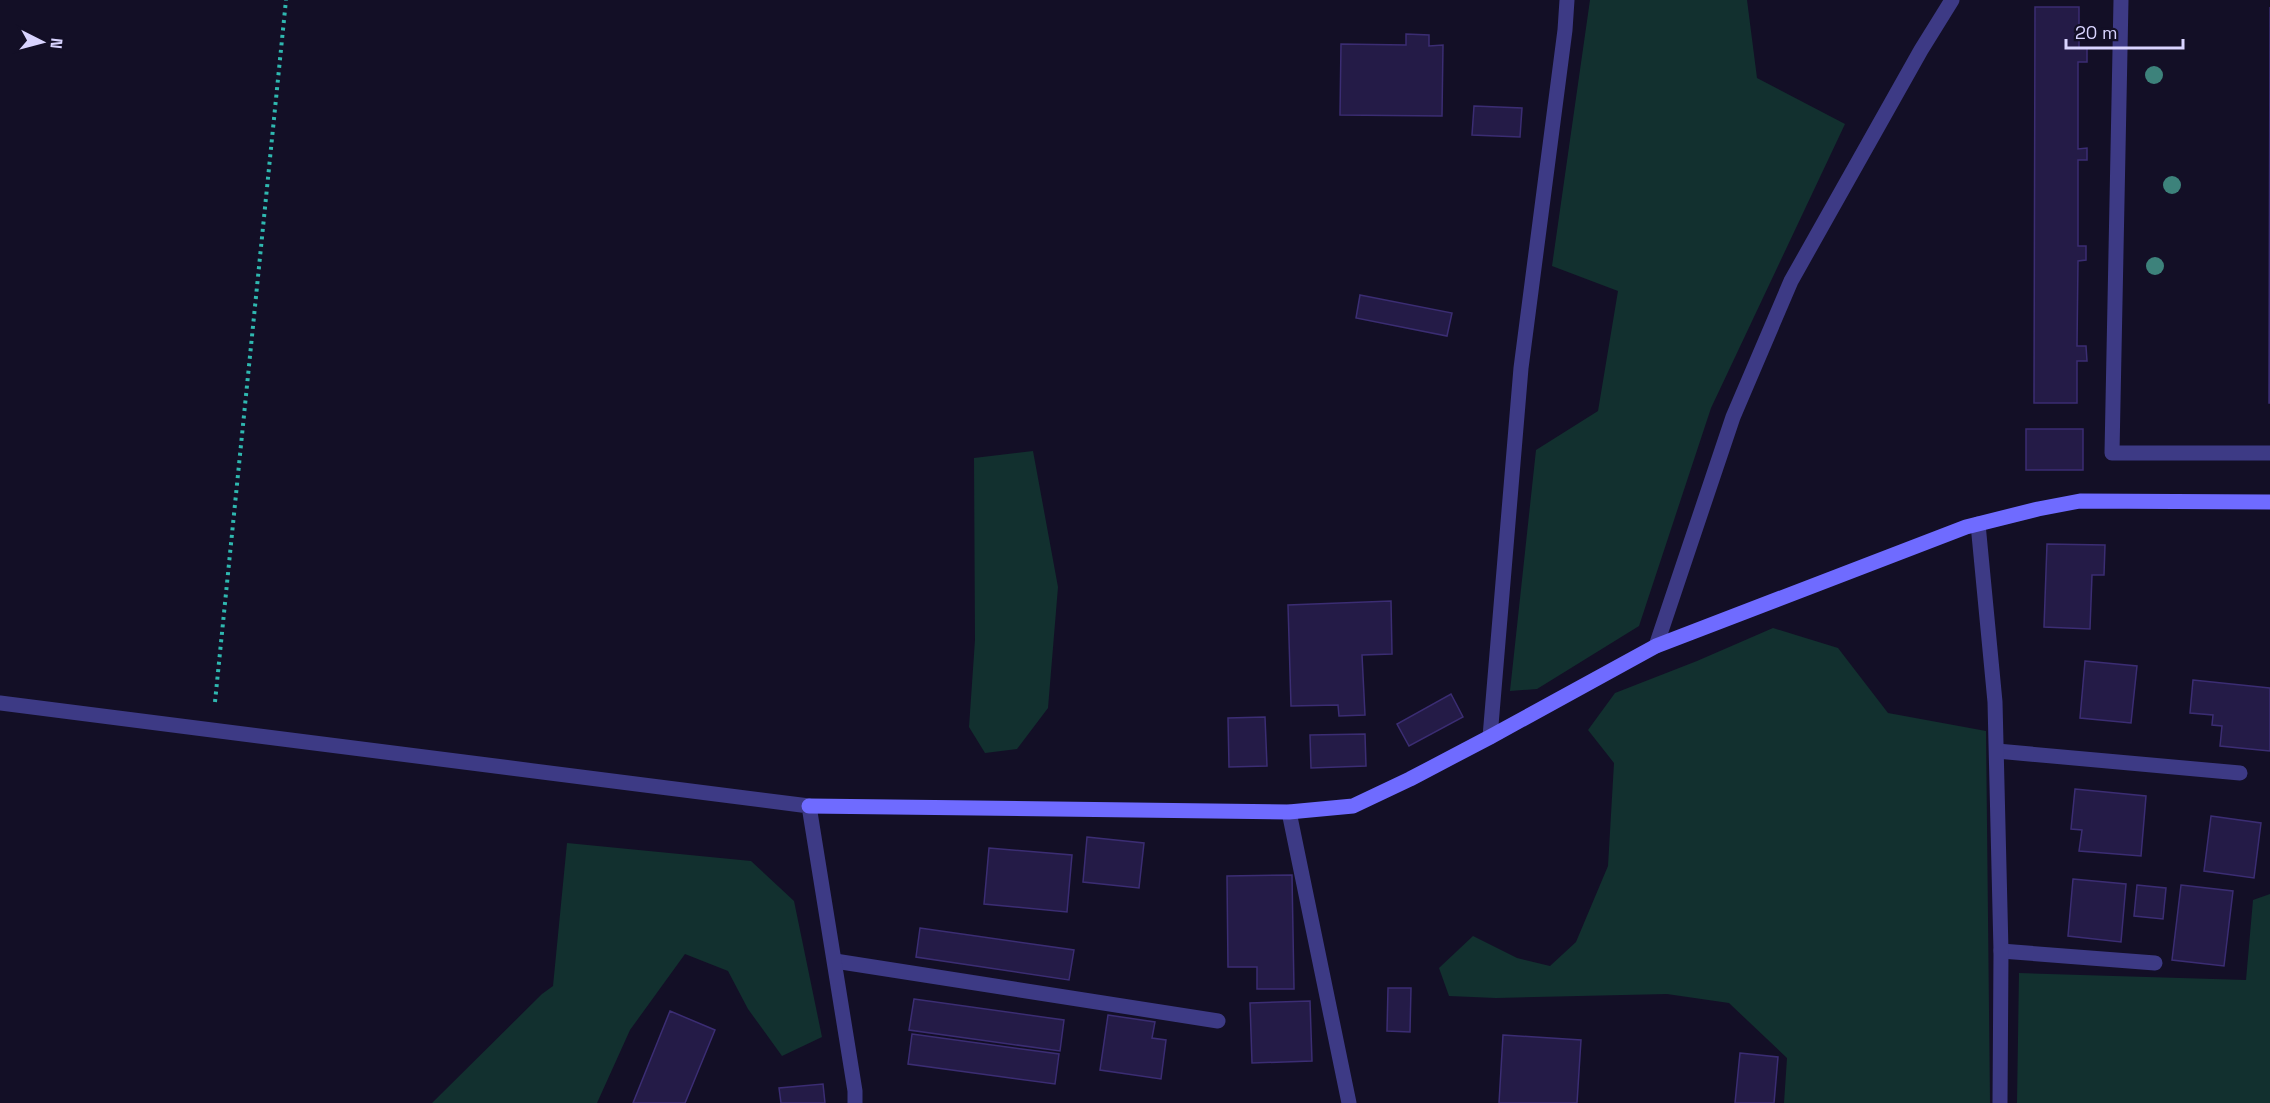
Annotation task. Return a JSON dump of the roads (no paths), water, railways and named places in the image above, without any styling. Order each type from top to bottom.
[{"type":"street","points":[[1491,737],[1521,368],[1567,0]]},
{"type":"street","points":[[1656,645],[1733,417],[1791,281],[1921,50],[1952,0]]},
{"type":"street","points":[[2121,0],[2112,453],[2270,453]]},
{"type":"street","points":[[0,703],[809,806],[1289,812],[1353,806],[1491,737],[1656,645],[1978,524],[2038,508],[2080,501],[2270,502]]},
{"type":"street","points":[[1978,524],[1995,702],[1997,751],[2001,951],[2000,1103]]},
{"type":"street","points":[[1997,751],[2240,773]]},
{"type":"street","points":[[809,806],[836,961],[855,1103]]},
{"type":"street","points":[[1289,812],[1349,1103]]},
{"type":"street","points":[[2001,951],[2156,963]]},
{"type":"street","points":[[836,961],[1218,1021]]}]
